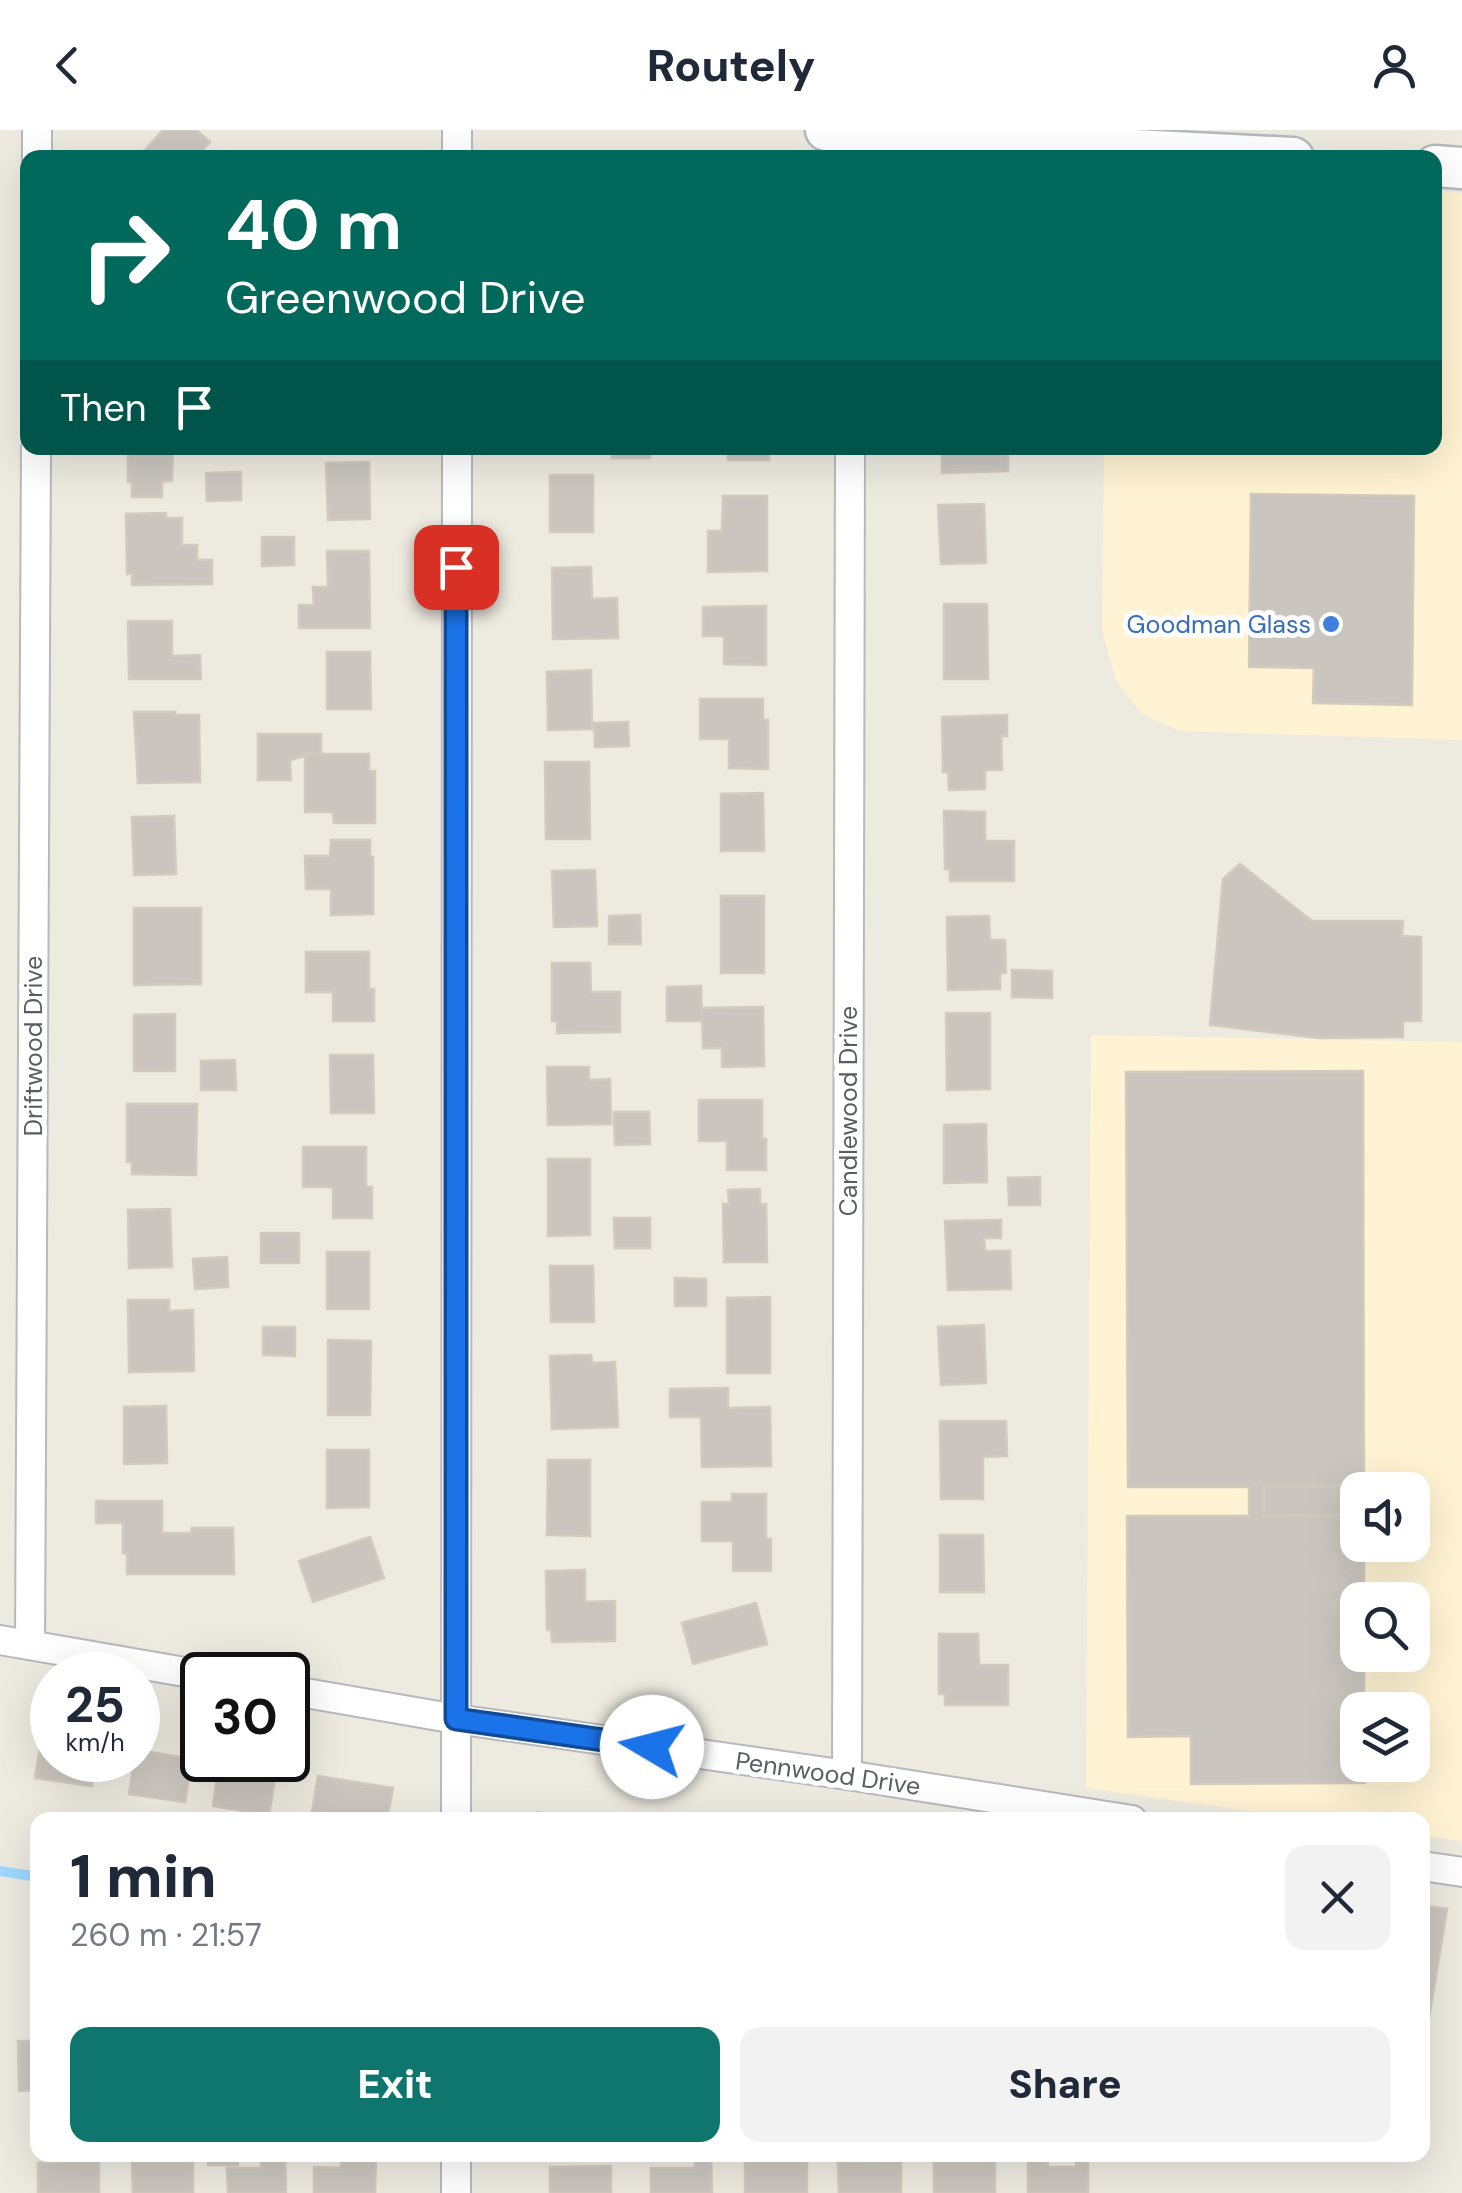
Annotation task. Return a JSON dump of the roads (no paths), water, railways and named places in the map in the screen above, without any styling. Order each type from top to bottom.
[{"type":"main road","points":[[844,137],[1133,150]]},
{"type":"street","name":"Driftwood Drive","points":[[30,1645],[36,455]]},
{"type":"street","points":[[456,455],[456,1812]]},
{"type":"street","name":"Candlewood Drive","points":[[846,1775],[850,455]]},
{"type":"street","points":[[0,1640],[180,1671]]},
{"type":"street","name":"Pennwood Drive","points":[[310,1694],[1081,1812]]},
{"type":"street","points":[[1430,1867],[1462,1872]]},
{"type":"street","points":[[456,2162],[456,2193]]},
{"type":"waterway","points":[[0,1871],[30,1876]]},
{"type":"place","name":"Goodman Glass","points":[[1331,624]]}]
